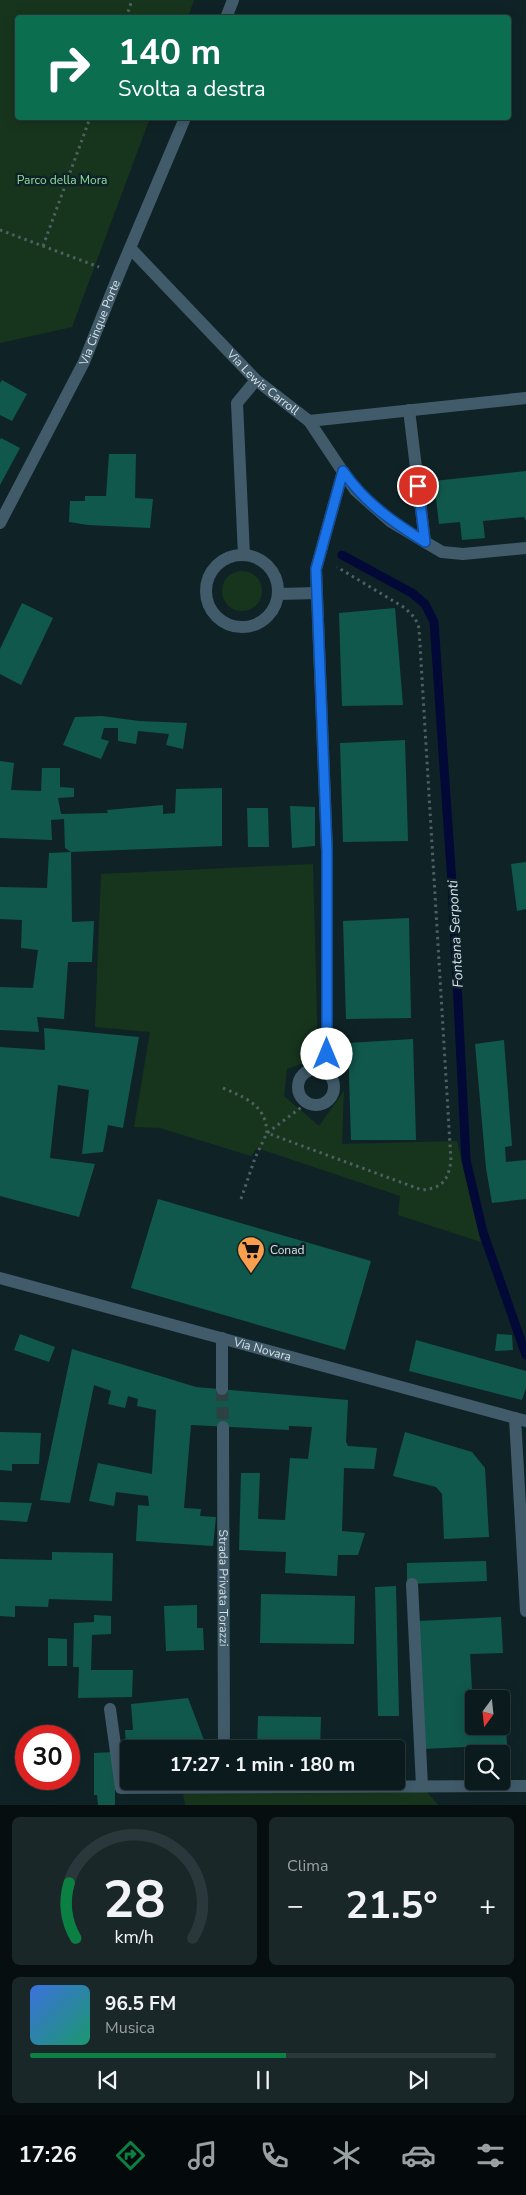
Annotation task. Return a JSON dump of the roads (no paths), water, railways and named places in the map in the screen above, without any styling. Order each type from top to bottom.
[{"type":"street","points":[[227,15],[233,0]]},
{"type":"street","name":"Via Cinque Porte","points":[[0,523],[84,362],[184,120]]},
{"type":"street","name":"Via Lewis Carroll","points":[[131,249],[256,380],[309,420],[526,398]]},
{"type":"street","points":[[244,555],[237,403],[256,380]]},
{"type":"street","points":[[409,410],[425,542]]},
{"type":"street","points":[[309,420],[356,490],[390,520],[425,542],[442,552],[462,554],[526,548]]},
{"type":"street","points":[[327,1072],[321,1069],[310,1069],[300,1077],[298,1082],[299,1094],[307,1103],[319,1105],[329,1099],[334,1088],[334,1082],[327,1072],[327,851],[316,569],[343,471]]},
{"type":"street","points":[[244,555],[264,561],[278,581],[279,594],[276,606],[258,624],[247,627],[235,627],[215,615],[208,605],[206,582],[218,563],[228,557],[244,555]]},
{"type":"street","points":[[279,594],[317,593]]},
{"type":"street","name":"Via Novara","points":[[0,1278],[520,1420]]},
{"type":"street","points":[[222,1338],[222,1389]]},
{"type":"street","points":[[520,1420],[526,1612]]},
{"type":"street","name":"Strada Privata Torazzi","points":[[222,1427],[224,1740]]},
{"type":"street","points":[[412,1584],[422,1786]]},
{"type":"street","points":[[110,1709],[120,1775]]},
{"type":"street","points":[[405,1786],[526,1786]]},
{"type":"waterway","name":"Fontana Serponti","points":[[342,555],[412,593],[425,604],[434,622],[452,883],[466,1160],[483,1232],[526,1355]]},
{"type":"tunnel","points":[[222,1389],[223,1427]]},
{"type":"place","name":"Conad","points":[[251,1274]]},
{"type":"park label","name":"Parco della Mora","points":[[62,180]]}]
